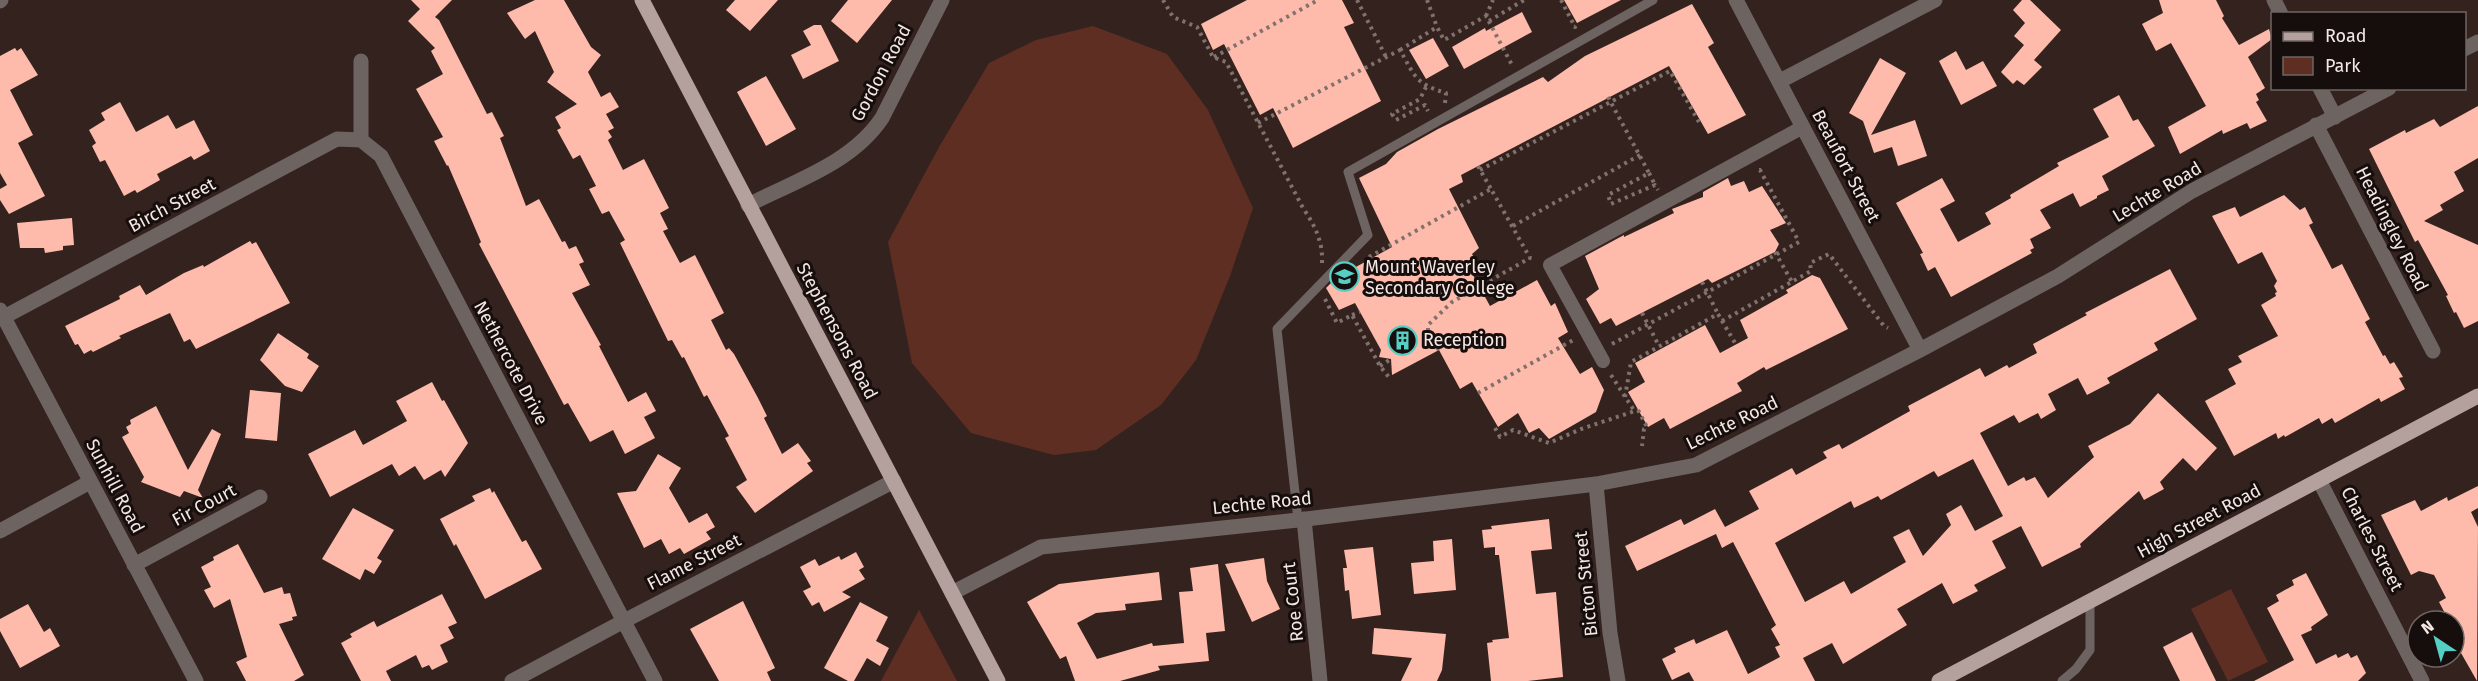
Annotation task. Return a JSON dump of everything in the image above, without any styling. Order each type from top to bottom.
[{"type":"main road","name":"Stephensons Road","points":[[642,0],[998,681]]},
{"type":"main road","name":"High Street Road","points":[[1944,680],[2478,396]]},
{"type":"street","name":"Gordon Road","points":[[748,205],[844,157],[872,134],[942,0]]},
{"type":"street","name":"Beaufort Street","points":[[1737,0],[1920,350]]},
{"type":"street","points":[[1780,81],[1935,0]]},
{"type":"street","points":[[361,61],[361,140]]},
{"type":"street","points":[[2321,90],[2335,117]]},
{"type":"street","name":"Lechte Road","points":[[952,593],[1041,547],[1596,484],[1696,465],[2058,276],[2192,191],[2385,90]]},
{"type":"street","name":"Headingley Road","points":[[2316,125],[2433,351]]},
{"type":"street","points":[[1600,356],[1550,265],[1803,127]]},
{"type":"street","name":"Birch Street","points":[[2,314],[337,139],[361,140]]},
{"type":"street","name":"Nethercote Drive","points":[[361,140],[381,156],[655,681]]},
{"type":"street","name":"Sunhill Road","points":[[2,314],[196,681]]},
{"type":"street","name":"Charles Street","points":[[2319,480],[2422,681]]},
{"type":"street","name":"Flame Street","points":[[512,681],[894,481]]},
{"type":"street","points":[[0,531],[90,482]]},
{"type":"street","name":"Bicton Street","points":[[1596,484],[1610,633],[1618,681]]},
{"type":"street","name":"Fir Court","points":[[134,565],[260,497]]},
{"type":"street","name":"Roe Court","points":[[1301,519],[1320,681]]},
{"type":"lane","points":[[1301,519],[1277,329],[1368,235],[1348,172],[1653,0]]},
{"type":"lane","points":[[2062,681],[2076,669],[2090,650],[2090,602]]},
{"type":"path","points":[[1163,0],[1173,18],[1197,27],[1213,57],[1226,62],[1303,208],[1317,229],[1322,251],[1320,285]]},
{"type":"path","points":[[1213,57],[1318,0]]},
{"type":"path","points":[[1357,0],[1386,57]]},
{"type":"path","points":[[1427,0],[1444,40],[1524,0]]},
{"type":"path","points":[[1493,0],[1487,19],[1512,66]]},
{"type":"path","points":[[1561,0],[1575,27],[1585,22]]},
{"type":"path","points":[[1258,123],[1400,50],[1437,27]]},
{"type":"path","points":[[1400,50],[1416,78],[1426,87],[1446,93],[1444,101]]},
{"type":"path","points":[[1439,350],[1428,334],[1428,325],[1452,302],[1530,258],[1479,168],[1609,99],[1670,71],[1699,122]]},
{"type":"path","points":[[1426,87],[1420,99],[1392,114],[1396,120],[1425,105],[1431,116]]},
{"type":"path","points":[[1609,99],[1664,202]]},
{"type":"path","points":[[1513,226],[1640,154]]},
{"type":"path","points":[[1600,356],[1799,242],[1760,170],[1751,175]]},
{"type":"path","points":[[1649,173],[1608,195],[1611,204],[1655,185]]},
{"type":"path","points":[[1404,237],[1491,189]]},
{"type":"path","points":[[1775,252],[1792,282]]},
{"type":"path","points":[[1722,321],[1811,271],[1810,263],[1829,254],[1884,326],[1888,328]]},
{"type":"path","points":[[1702,282],[1735,343]]},
{"type":"path","points":[[1323,295],[1337,323],[1360,312]]},
{"type":"path","points":[[1642,313],[1659,346]]},
{"type":"path","points":[[1625,397],[1630,362],[1718,314]]},
{"type":"path","points":[[1352,315],[1380,366],[1391,380]]},
{"type":"path","points":[[1478,393],[1587,333]]},
{"type":"path","points":[[1380,366],[1391,359]]},
{"type":"path","points":[[1619,387],[1647,427],[1644,429],[1642,446]]},
{"type":"path","points":[[1495,428],[1500,437],[1513,430],[1549,443],[1581,429],[1636,411]]},
{"type":"green space","points":[[1093,26],[1167,54],[1208,110],[1253,208],[1230,276],[1196,360],[1161,405],[1096,450],[1054,455],[971,433],[912,363],[888,242],[939,147],[989,63],[1036,40]]},
{"type":"green space","points":[[2231,589],[2268,662],[2228,681],[2191,609]]},
{"type":"green space","points":[[919,610],[957,681],[881,681]]},
{"type":"building","points":[[411,0],[452,0],[435,17],[439,20],[487,114],[492,112],[504,136],[500,138],[526,206],[539,199],[562,242],[565,241],[569,249],[576,246],[584,262],[579,264],[590,285],[572,293],[601,345],[599,346],[628,402],[646,392],[656,411],[644,417],[655,438],[625,454],[613,430],[590,442],[568,403],[564,405],[479,244],[481,242],[448,165],[434,141],[443,137],[416,89],[443,74],[431,51],[435,48],[408,21],[420,9]]},
{"type":"building","points":[[535,0],[564,0],[591,47],[601,55],[588,72],[601,97],[610,92],[619,107],[606,114],[614,128],[608,131],[612,137],[608,140],[623,170],[644,159],[669,208],[660,213],[668,229],[663,231],[680,263],[695,255],[724,313],[711,320],[726,350],[729,348],[734,354],[758,398],[767,416],[764,418],[782,454],[798,443],[811,461],[807,463],[813,471],[755,513],[736,487],[747,480],[725,438],[729,436],[707,395],[704,397],[684,357],[682,358],[672,340],[668,341],[620,243],[625,240],[609,211],[602,214],[589,189],[596,186],[580,155],[573,159],[557,130],[561,128],[555,117],[577,104],[547,82],[554,72],[535,31],[525,39],[507,13]]},
{"type":"building","points":[[735,0],[778,0],[750,31],[726,10]]},
{"type":"building","points":[[848,0],[892,0],[857,43],[831,21]]},
{"type":"building","points":[[1247,0],[1342,0],[1354,23],[1344,27],[1381,101],[1293,148],[1273,108],[1260,115],[1224,44],[1213,50],[1201,24]]},
{"type":"building","points":[[1564,0],[1621,0],[1577,23]]},
{"type":"building","points":[[2022,0],[2030,0],[2061,30],[2034,60],[2042,67],[2024,85],[2017,80],[2013,84],[2001,72],[2024,45],[2014,36],[2025,23],[2013,10]]},
{"type":"building","points":[[2159,0],[2216,0],[2224,16],[2222,18],[2239,45],[2269,29],[2271,40],[2248,57],[2265,88],[2256,94],[2259,100],[2256,102],[2267,121],[2250,129],[2247,123],[2223,134],[2222,130],[2180,154],[2168,127],[2206,106],[2171,43],[2156,51],[2142,24],[2163,13]]},
{"type":"building","points":[[1692,4],[1714,43],[1708,47],[1746,115],[1708,134],[1669,66],[1461,175],[1463,182],[1449,189],[1479,248],[1472,254],[1481,271],[1473,275],[1490,306],[1537,280],[1551,306],[1555,303],[1568,332],[1558,338],[1580,374],[1592,367],[1604,390],[1596,412],[1549,439],[1539,428],[1529,433],[1518,413],[1498,427],[1472,382],[1460,389],[1439,350],[1392,375],[1391,359],[1379,357],[1381,350],[1355,303],[1339,310],[1326,288],[1336,278],[1392,247],[1359,178],[1386,164],[1397,152],[1438,129],[1543,77],[1548,82],[1585,56]]},
{"type":"building","points":[[1522,12],[1532,32],[1464,69],[1452,47],[1485,28],[1486,31]]},
{"type":"building","points":[[814,25],[821,25],[839,61],[803,79],[791,55],[811,45],[803,31]]},
{"type":"building","points":[[1433,38],[1449,66],[1426,79],[1409,50]]},
{"type":"building","points":[[15,48],[17,51],[21,48],[38,75],[10,90],[33,135],[18,143],[45,196],[9,214],[0,200],[0,189],[7,185],[0,173],[0,56]]},
{"type":"building","points":[[1956,51],[1966,70],[1983,61],[1997,86],[1961,105],[1939,61]]},
{"type":"building","points":[[1880,58],[1906,73],[1871,135],[1915,120],[1927,156],[1898,166],[1892,147],[1874,153],[1863,121],[1849,113]]},
{"type":"building","points":[[766,76],[796,129],[766,146],[737,92]]},
{"type":"building","points":[[2119,95],[2133,121],[2138,119],[2155,146],[2102,176],[2109,190],[2097,198],[2080,207],[2073,193],[2040,210],[2051,228],[2030,239],[2034,248],[2030,250],[2032,253],[1951,297],[1935,267],[1928,271],[1920,254],[1923,253],[1896,203],[1942,178],[1955,201],[1940,209],[1958,242],[1991,224],[1985,213],[2011,198],[2010,195],[2059,166],[2057,163],[2109,137],[2093,109]]},
{"type":"building","points":[[120,102],[136,132],[168,115],[176,129],[194,120],[210,151],[194,160],[191,156],[157,174],[160,180],[137,193],[135,190],[124,196],[105,160],[100,162],[92,146],[96,143],[89,130],[105,120],[101,113]]},
{"type":"building","points":[[2478,106],[2478,158],[2454,172],[2464,191],[2440,205],[2443,210],[2424,221],[2478,245],[2478,321],[2464,328],[2456,312],[2454,313],[2446,296],[2448,295],[2418,240],[2415,242],[2369,149],[2405,130],[2406,133],[2434,119],[2440,127]]},
{"type":"building","points":[[1728,178],[1731,186],[1744,181],[1749,192],[1762,186],[1786,223],[1770,230],[1779,244],[1775,252],[1712,283],[1708,279],[1616,326],[1611,318],[1600,324],[1586,299],[1599,289],[1585,256],[1624,235],[1624,237],[1674,213],[1672,209],[1703,197],[1703,192]]},
{"type":"building","points":[[2284,195],[2300,210],[2305,207],[2313,223],[2309,225],[2332,269],[2342,264],[2370,319],[2365,322],[2383,356],[2385,355],[2390,364],[2394,362],[2403,377],[2399,378],[2405,389],[2381,402],[2379,398],[2335,423],[2332,418],[2322,424],[2319,418],[2285,437],[2284,435],[2278,439],[2276,433],[2234,456],[2205,401],[2236,384],[2228,369],[2242,362],[2238,356],[2278,336],[2261,305],[2276,296],[2274,286],[2277,281],[2262,252],[2238,264],[2212,216],[2235,207],[2240,217]]},
{"type":"building","points":[[72,218],[74,245],[63,246],[63,250],[45,253],[44,248],[20,248],[17,223]]},
{"type":"building","points":[[250,241],[252,244],[256,242],[290,303],[196,349],[190,339],[184,342],[170,313],[119,336],[121,338],[93,352],[91,350],[84,354],[78,344],[75,345],[65,326],[120,299],[119,296],[140,285],[146,295],[184,273],[203,265],[204,267]]},
{"type":"building","points":[[2170,269],[2197,319],[2154,343],[2158,350],[2107,378],[2110,383],[2087,395],[2078,378],[2048,394],[2056,410],[2041,419],[2038,413],[2019,423],[2014,415],[1980,433],[2008,486],[2024,477],[2026,481],[2035,477],[2048,498],[2094,457],[2088,446],[2130,424],[2158,393],[2217,448],[2196,471],[2183,458],[2160,482],[2164,489],[2144,500],[2139,491],[2080,544],[2081,547],[2042,567],[2021,526],[1992,541],[2006,568],[1974,585],[1978,591],[1953,604],[1942,583],[1897,609],[1907,625],[1843,664],[1832,643],[1803,658],[1815,681],[1694,681],[1689,672],[1672,680],[1662,659],[1676,652],[1674,648],[1694,639],[1696,644],[1727,630],[1748,674],[1780,657],[1775,647],[1780,645],[1771,629],[1776,625],[1733,542],[1722,548],[1716,534],[1637,571],[1625,546],[1681,519],[1684,525],[1715,509],[1725,527],[1759,509],[1749,491],[1792,468],[1796,475],[1827,458],[1823,452],[1839,444],[1842,449],[1910,411],[1908,406],[1980,368],[1985,377],[2007,365],[2009,368],[2037,353],[2033,344],[2087,315],[2085,313]],"holes":[[[1973,459],[2003,516],[1975,531],[1961,505],[1946,514],[1951,525],[1923,556],[1909,529],[1893,537],[1906,562],[1851,594],[1844,581],[1805,602],[1775,543],[1851,501],[1854,508],[1878,496],[1881,500],[1934,471],[1938,477]]]},
{"type":"building","points":[[1812,275],[1820,278],[1848,329],[1766,370],[1764,367],[1737,383],[1742,391],[1670,429],[1664,418],[1648,427],[1628,392],[1645,382],[1635,363],[1705,325],[1720,353],[1748,338],[1740,320],[1788,293],[1786,290]]},
{"type":"building","points":[[278,333],[309,354],[307,358],[319,366],[302,392],[285,386],[260,360]]},
{"type":"building","points":[[432,382],[468,443],[445,477],[441,470],[424,480],[415,466],[399,476],[392,464],[330,497],[308,454],[355,430],[363,445],[407,421],[396,401]]},
{"type":"building","points":[[250,390],[281,393],[277,441],[245,438]]},
{"type":"building","points":[[156,406],[188,470],[212,429],[221,434],[198,490],[203,498],[184,491],[180,497],[141,482],[144,477],[122,437],[129,433],[126,427],[131,424],[130,420]]},
{"type":"building","points":[[658,454],[681,468],[669,488],[689,523],[707,513],[715,527],[706,532],[711,539],[684,554],[680,548],[669,554],[661,539],[644,548],[617,493],[636,491]]},
{"type":"building","points":[[2478,486],[2478,508],[2471,512],[2478,527],[2477,681],[2466,662],[2466,609],[2443,609],[2439,602],[2446,598],[2434,575],[2419,571],[2411,575],[2381,515],[2415,500],[2421,511],[2447,497],[2448,501]]},
{"type":"building","points":[[490,488],[492,493],[494,491],[522,542],[526,540],[542,569],[485,599],[440,519],[475,501],[472,496]]},
{"type":"building","points":[[353,508],[394,530],[377,558],[382,561],[374,574],[365,569],[360,580],[322,559]]},
{"type":"building","points":[[1549,519],[1552,549],[1531,551],[1536,594],[1556,592],[1563,677],[1528,681],[1491,681],[1487,643],[1493,642],[1492,640],[1509,638],[1499,555],[1495,555],[1495,547],[1484,548],[1482,530],[1492,529],[1491,526]]},
{"type":"building","points":[[1452,539],[1456,590],[1414,594],[1411,563],[1434,561],[1433,541]]},
{"type":"building","points":[[238,544],[264,593],[282,587],[284,594],[290,593],[297,616],[292,617],[293,620],[279,624],[304,675],[294,681],[246,681],[236,662],[247,657],[230,599],[214,608],[204,590],[211,587],[201,567],[214,560],[213,557]]},
{"type":"building","points":[[1373,547],[1381,615],[1352,619],[1349,590],[1345,591],[1343,568],[1347,568],[1344,550]]},
{"type":"building","points":[[856,552],[864,567],[859,570],[865,579],[842,592],[851,597],[824,612],[819,602],[812,606],[803,591],[811,587],[800,567],[815,559],[819,566],[839,556],[841,560]]},
{"type":"building","points":[[1264,558],[1267,581],[1280,609],[1252,622],[1225,564]]},
{"type":"building","points":[[1218,564],[1225,631],[1206,633],[1209,661],[1158,666],[1160,670],[1120,681],[1075,681],[1066,656],[1060,659],[1027,602],[1059,584],[1159,572],[1162,600],[1125,604],[1126,610],[1096,613],[1077,623],[1097,659],[1152,643],[1153,646],[1184,643],[1179,592],[1193,591],[1190,568]]},
{"type":"building","points":[[2306,573],[2328,615],[2311,627],[2312,630],[2301,635],[2316,664],[2336,654],[2338,658],[2348,653],[2351,658],[2357,655],[2366,673],[2358,681],[2254,681],[2294,660],[2267,608],[2279,601],[2276,595],[2294,585],[2292,580]]},
{"type":"building","points":[[442,594],[457,623],[448,627],[454,638],[440,645],[448,662],[432,670],[429,665],[422,668],[416,655],[386,671],[391,681],[361,681],[341,643],[352,637],[350,634],[374,621],[377,627]]},
{"type":"building","points":[[743,601],[775,668],[767,672],[771,681],[719,681],[690,629]]},
{"type":"building","points":[[860,602],[888,617],[876,641],[889,648],[880,666],[867,658],[854,681],[848,681],[824,668]]},
{"type":"building","points":[[28,604],[44,632],[50,628],[60,646],[20,668],[0,631],[0,619]]},
{"type":"building","points":[[1374,628],[1446,634],[1442,670],[1437,681],[1401,681],[1412,658],[1372,654]]},
{"type":"building","points":[[2192,632],[2216,681],[2180,681],[2163,647]]},
{"type":"place","name":"Mount Waverley Secondary College","points":[[1344,277]]},
{"type":"place","name":"Reception","points":[[1402,340]]}]
